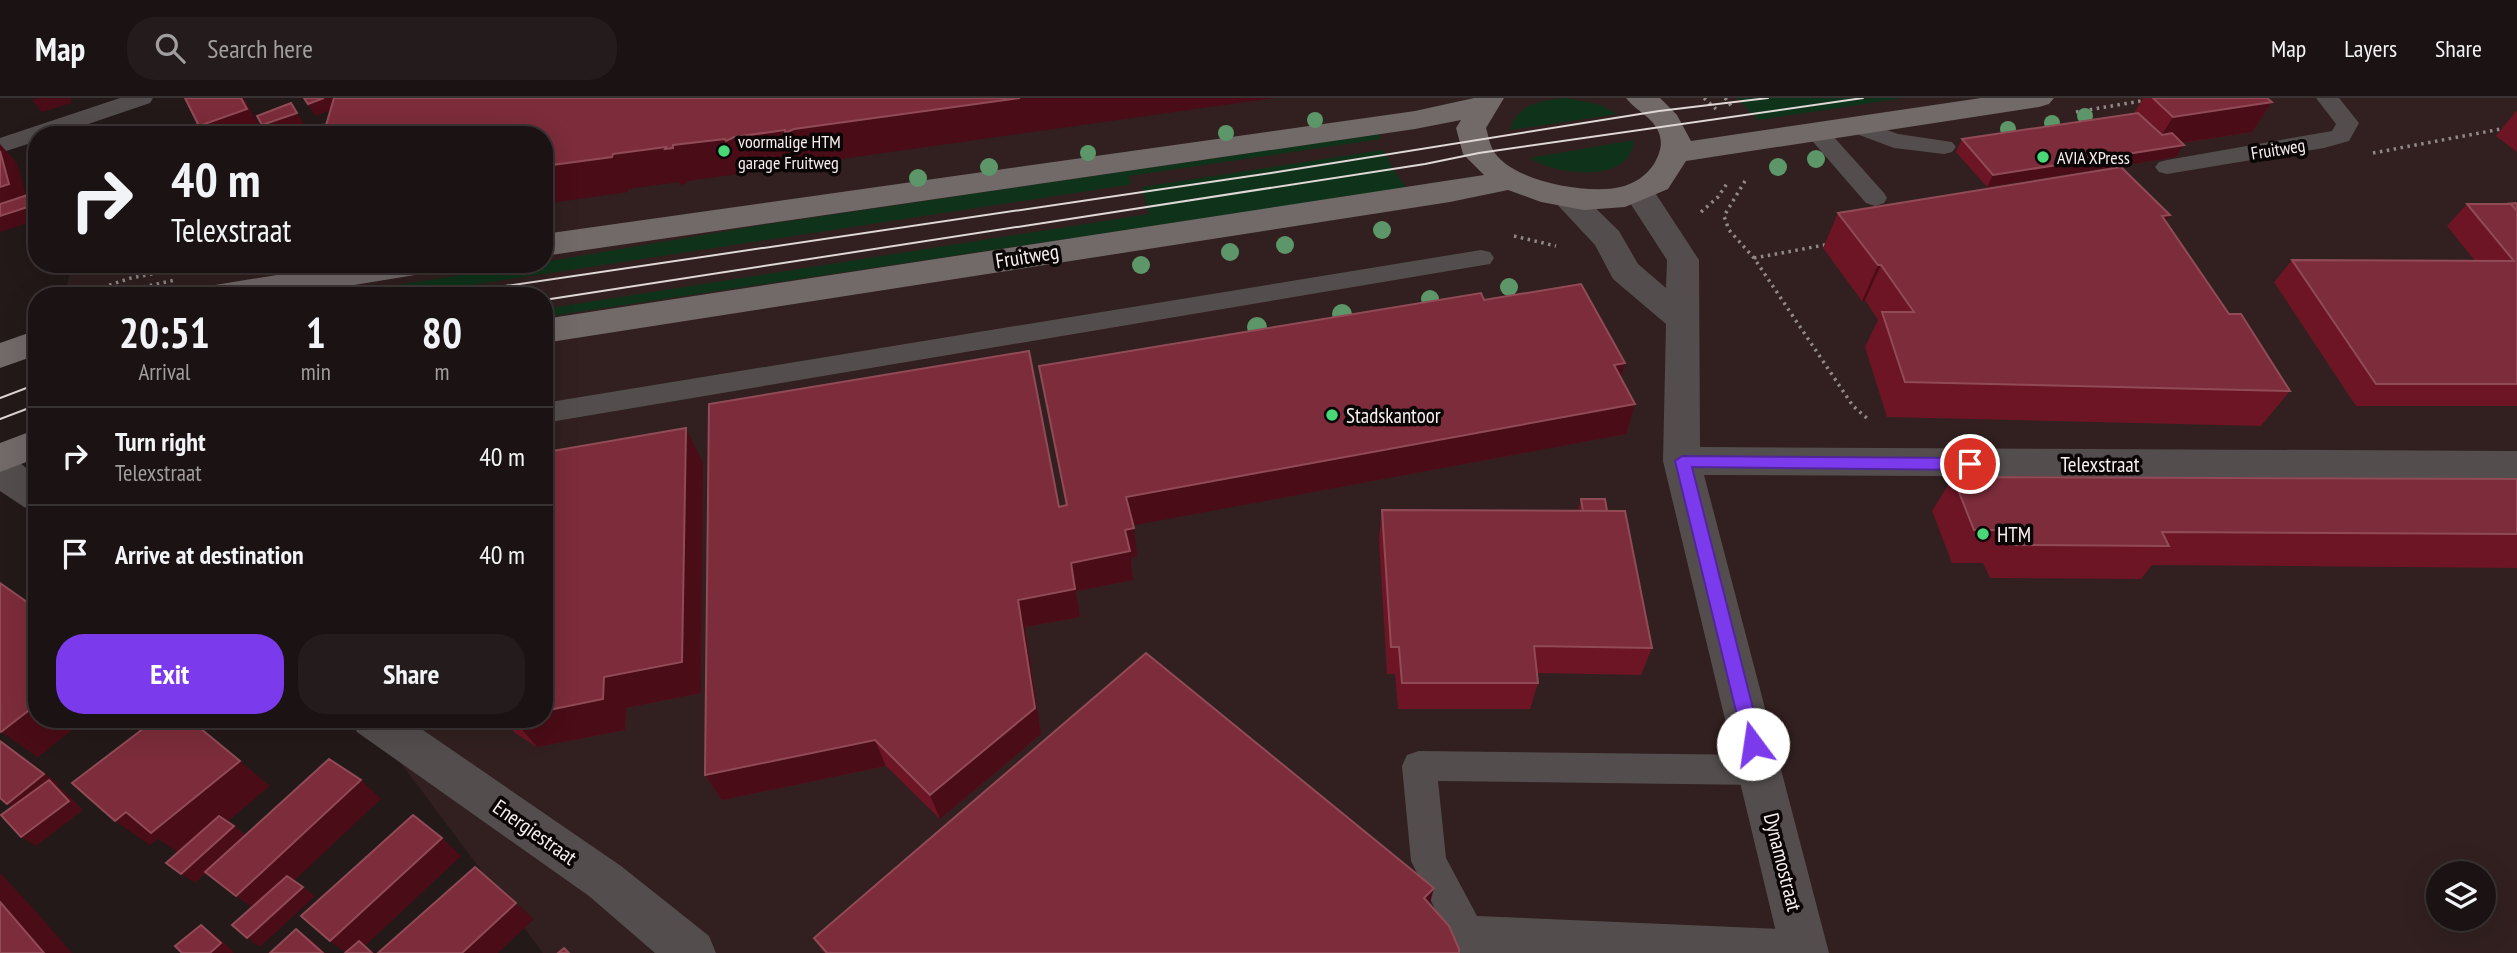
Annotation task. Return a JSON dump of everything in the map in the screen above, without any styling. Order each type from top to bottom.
[{"type":"street","points":[[1484,103],[1472,128],[1475,146],[1486,163],[1527,189],[1569,200],[1606,200],[1639,192],[1665,175],[1676,153],[1670,125],[1641,98]]},
{"type":"street","points":[[1676,153],[2039,98]]},
{"type":"street","points":[[553,244],[1415,120],[1484,103]]},
{"type":"street","name":"Fruitweg","points":[[553,330],[1510,180]]},
{"type":"street","name":"Dynamostraat","points":[[1639,192],[1683,260],[1682,461],[1805,950]]},
{"type":"street","points":[[1569,200],[1608,239],[1625,271],[1681,318]]},
{"type":"street","points":[[271,287],[359,273]]},
{"type":"street","points":[[0,356],[28,345]]},
{"type":"street","points":[[0,458],[28,447]]},
{"type":"street","name":"Telexstraat","points":[[1682,461],[2517,465]]},
{"type":"street","points":[[0,467],[11,480],[28,491]]},
{"type":"street","name":"Energiestraat","points":[[385,728],[606,881],[692,953]]},
{"type":"lane","points":[[59,126],[142,98]]},
{"type":"lane","name":"Fruitweg","points":[[2167,167],[2341,136],[2348,123],[2328,98]]},
{"type":"lane","points":[[1854,125],[1894,141],[1944,147]]},
{"type":"lane","points":[[1816,131],[1875,198]]},
{"type":"lane","points":[[0,146],[28,137]]},
{"type":"lane","points":[[553,411],[1481,258]]},
{"type":"lane","points":[[1760,770],[1419,766],[1429,861],[1471,943],[1805,950]]},
{"type":"path","points":[[1704,98],[1714,106]]},
{"type":"path","points":[[1747,177],[1724,216],[1729,230],[1754,258],[1853,406],[1869,419],[1880,422]]},
{"type":"path","points":[[104,287],[159,273]]},
{"type":"shaded area","points":[[391,98],[2517,98],[2517,953],[543,953],[375,728],[553,728],[553,287],[66,287],[70,273],[553,273],[553,126],[315,126]]},
{"type":"green space","points":[[1566,98],[1601,105],[1617,114],[1510,130],[1513,121],[1524,109],[1540,102]]},
{"type":"green space","points":[[1737,98],[1904,98],[1758,120]]},
{"type":"green space","points":[[1379,134],[1381,139],[1129,176],[1131,184],[1127,185],[553,273],[553,260],[769,224]]},
{"type":"green space","points":[[1634,140],[1630,154],[1620,164],[1606,170],[1573,172],[1556,169],[1530,158]]},
{"type":"green space","points":[[1383,150],[1407,188],[553,316],[553,308],[1149,214],[1142,187]]},
{"type":"green space","points":[[472,273],[550,273],[458,287],[386,287]]},
{"type":"building","points":[[185,98],[241,98],[247,109],[199,126]]},
{"type":"building","points":[[304,98],[324,98],[308,104]]},
{"type":"building","points":[[334,98],[1020,98],[794,129],[785,133],[785,130],[734,137],[726,141],[673,145],[673,148],[613,154],[612,157],[553,165],[553,126],[326,126]]},
{"type":"building","points":[[2153,98],[2267,98],[2272,102],[2173,117]]},
{"type":"building","points":[[291,103],[297,113],[262,125],[257,116]]},
{"type":"building","points":[[2138,113],[2162,135],[2172,133],[2184,145],[1993,175],[1962,139]]},
{"type":"building","points":[[0,151],[9,184],[0,187]]},
{"type":"building","points":[[2121,167],[2170,215],[2162,216],[2229,314],[2241,314],[2290,391],[1905,382],[1882,312],[1914,312],[1881,265],[1878,265],[1838,213]]},
{"type":"building","points":[[28,195],[28,207],[0,216],[0,204]]},
{"type":"building","points":[[2467,204],[2511,204],[2517,211],[2517,384],[2376,384],[2292,260],[2514,261]]},
{"type":"building","points":[[1581,284],[1625,363],[1614,365],[1635,404],[1126,497],[1134,528],[1125,530],[1130,551],[1071,563],[1075,589],[1018,600],[1035,708],[930,795],[875,740],[705,775],[709,404],[1029,351],[1059,507],[1067,505],[1039,366],[1481,293],[1484,300]]},
{"type":"building","points":[[686,428],[682,662],[604,677],[603,699],[553,709],[553,451]]},
{"type":"building","points":[[1953,477],[2517,479],[2517,534],[2162,532],[2169,546],[2013,545],[2006,530],[1974,530]]},
{"type":"building","points":[[1581,499],[1605,499],[1607,511],[1583,511]]},
{"type":"building","points":[[1382,510],[1625,511],[1652,648],[1534,646],[1538,683],[1402,683],[1399,647],[1391,647]]},
{"type":"building","points":[[0,583],[28,603],[28,711],[0,731]]},
{"type":"building","points":[[1146,653],[1434,888],[1424,898],[1449,926],[1459,953],[827,953],[814,938]]},
{"type":"building","points":[[144,728],[200,728],[240,761],[151,833],[126,812],[115,821],[72,783]]},
{"type":"building","points":[[0,741],[44,774],[7,804],[0,798]]},
{"type":"building","points":[[329,759],[361,780],[236,896],[205,872]]},
{"type":"building","points":[[49,780],[69,801],[21,837],[1,815]]},
{"type":"building","points":[[413,815],[442,838],[330,941],[301,916]]},
{"type":"building","points":[[219,816],[234,826],[181,874],[166,863]]},
{"type":"building","points":[[475,867],[516,903],[462,953],[378,953]]},
{"type":"building","points":[[287,876],[303,887],[247,938],[232,925]]},
{"type":"building","points":[[0,902],[44,953],[0,953]]},
{"type":"building","points":[[201,925],[221,943],[210,953],[182,953],[175,946]]},
{"type":"building","points":[[296,929],[323,953],[270,953]]},
{"type":"building","points":[[359,941],[372,953],[345,953]]},
{"type":"tram line","points":[[499,287],[1271,173],[1659,111],[1768,98]]},
{"type":"tram line","points":[[553,299],[1425,164],[1479,153],[1863,98]]},
{"type":"tram line","points":[[0,398],[28,387]]},
{"type":"tram line","points":[[0,419],[28,408]]},
{"type":"place","name":"voormalige HTM garage Fruitweg","points":[[724,151]]},
{"type":"place","name":"AVIA XPress","points":[[2043,157]]},
{"type":"place","name":"Stadskantoor","points":[[1332,415]]},
{"type":"place","name":"HTM","points":[[1983,534]]},
{"type":"route","points":[[1753,744],[1682,461],[1970,464]]}]
